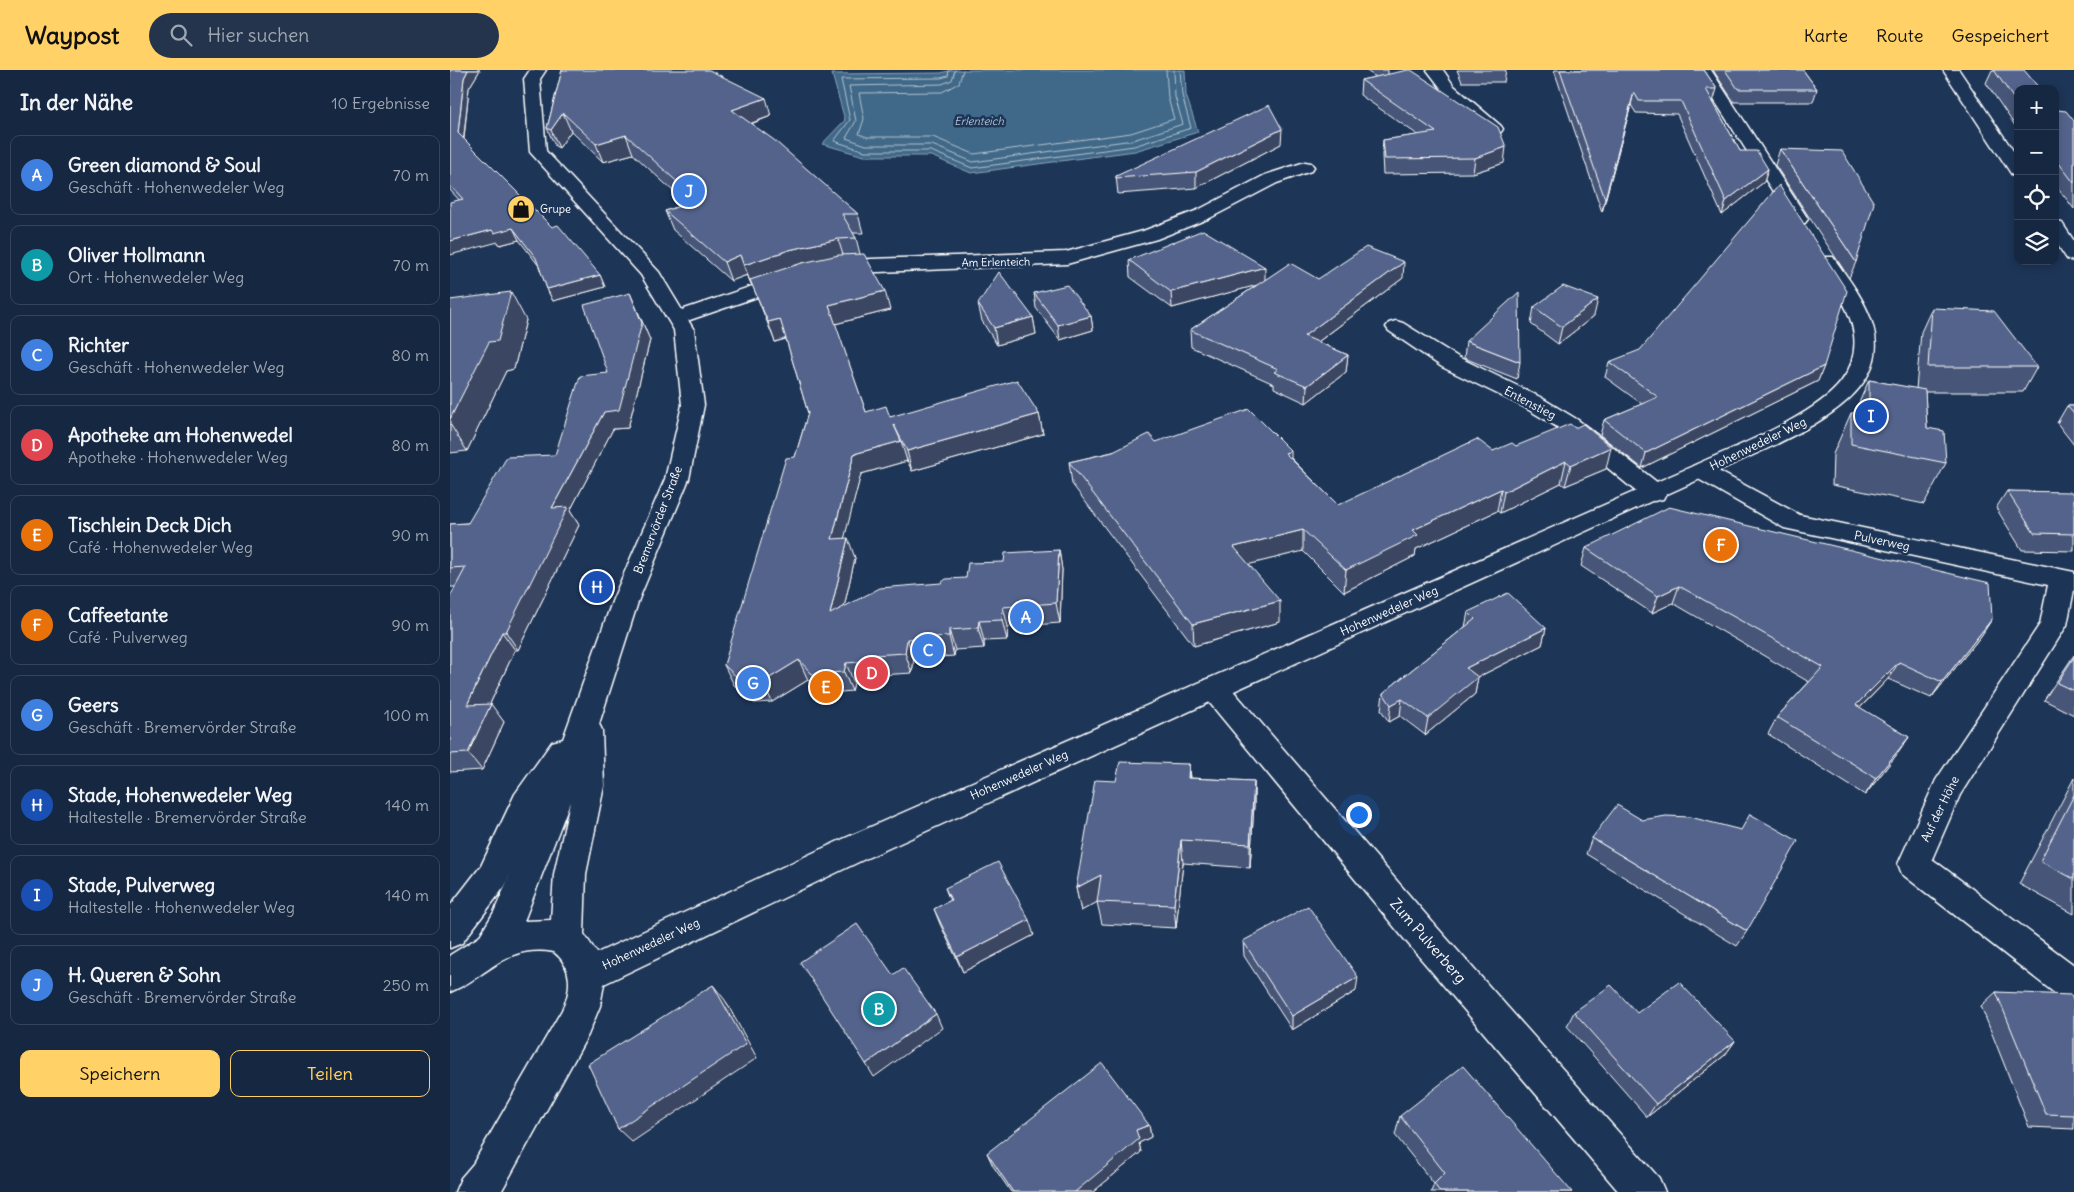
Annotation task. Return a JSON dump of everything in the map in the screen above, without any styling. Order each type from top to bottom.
[{"type":"street","name":"Bremervörder Straße","points":[[492,946],[507,921],[526,876],[586,719],[626,599],[677,479],[693,405],[684,330],[649,272],[538,152],[532,79],[538,70]]},
{"type":"street","points":[[1436,70],[1450,89],[1495,129]]},
{"type":"street","name":"Hohenwedeler Weg","points":[[587,974],[854,849],[1654,493],[1799,424],[1835,401],[1851,386],[1858,375],[1865,350],[1860,320],[1845,290],[1703,70]]},
{"type":"street","points":[[1951,70],[2014,165]]},
{"type":"street","name":"Am Erlenteich","points":[[677,318],[803,275],[844,266],[1066,258],[1150,235],[1204,214],[1271,179],[1305,167]]},
{"type":"street","points":[[2059,233],[2074,255]]},
{"type":"street","name":"Entenstieg","points":[[1396,327],[1450,362],[1532,402],[1570,425],[1654,493]]},
{"type":"street","name":"Pulverweg","points":[[1701,471],[1793,522],[2068,580]]},
{"type":"street","name":"Auf der Höhe","points":[[2068,580],[2053,625],[1948,789],[1914,864],[2074,986]]},
{"type":"street","name":"Zum Pulverberg","points":[[1214,688],[1422,935],[1645,1192]]},
{"type":"street","name":"Bremervörder Straße","points":[[567,940],[570,874],[589,786],[586,719]]},
{"type":"street","points":[[450,932],[493,876],[526,803],[586,719]]},
{"type":"street","points":[[450,976],[468,960],[492,946],[545,935],[567,940],[580,952],[587,974],[585,998],[572,1027],[487,1178],[475,1192]]},
{"type":"water","name":"Erlenteich","points":[[952,70],[1185,70],[1186,95],[1198,132],[1135,151],[971,173],[931,156],[864,156],[822,144],[845,120],[832,74],[941,73]]},
{"type":"building","points":[[450,70],[468,70],[464,78],[458,133],[552,227],[558,225],[600,275],[547,289],[536,258],[513,228],[494,233],[492,230],[450,241],[450,202],[463,199],[450,185]]},
{"type":"building","points":[[562,70],[709,70],[766,98],[732,110],[774,140],[858,214],[842,214],[856,238],[838,239],[789,250],[744,265],[740,255],[724,262],[665,211],[697,200],[626,135],[596,144],[563,113],[551,130],[547,128]]},
{"type":"building","points":[[1411,70],[1498,127],[1506,147],[1475,158],[1385,159],[1383,140],[1436,132],[1361,80]]},
{"type":"building","points":[[1560,70],[1704,70],[1717,89],[1706,89],[1740,151],[1757,151],[1768,169],[1726,201],[1681,101],[1639,101],[1634,92],[1605,199]]},
{"type":"building","points":[[1725,70],[1803,70],[1817,89],[1738,89]]},
{"type":"building","points":[[1994,70],[2024,70],[2037,85],[2014,85],[2014,99]]},
{"type":"building","points":[[1269,105],[1282,129],[1196,172],[1116,178],[1116,176]]},
{"type":"building","points":[[2059,110],[2066,111],[2074,121],[2074,183],[2059,163]]},
{"type":"building","points":[[1780,149],[1842,151],[1874,203],[1856,262]]},
{"type":"building","points":[[1779,185],[1847,291],[1824,366],[1646,453],[1604,420],[1658,397],[1609,362],[1640,350]]},
{"type":"building","points":[[1203,230],[1265,267],[1171,292],[1129,260]]},
{"type":"building","points":[[1366,247],[1404,262],[1304,336],[1348,355],[1307,386],[1274,372],[1278,369],[1190,330],[1290,263],[1318,279]]},
{"type":"building","points":[[864,254],[885,291],[829,305],[866,412],[886,406],[890,417],[1017,380],[1039,414],[907,451],[894,425],[901,441],[854,454],[832,539],[848,538],[830,614],[880,588],[941,583],[946,579],[966,578],[968,563],[1004,562],[1005,553],[1059,550],[1056,603],[1003,607],[1002,620],[979,621],[978,628],[949,630],[949,636],[907,639],[905,653],[873,655],[872,661],[846,663],[844,672],[812,674],[799,660],[763,682],[744,684],[724,665],[786,458],[795,457],[808,413],[780,319],[768,322],[750,280],[802,263],[839,255]]},
{"type":"building","points":[[999,272],[1033,317],[994,328],[978,304]]},
{"type":"building","points":[[1067,285],[1091,316],[1058,325],[1034,293]]},
{"type":"building","points":[[1563,286],[1598,299],[1562,327],[1534,307]]},
{"type":"building","points":[[511,292],[498,341],[489,342],[450,419],[450,300]]},
{"type":"building","points":[[1519,292],[1520,362],[1466,341]]},
{"type":"building","points":[[630,293],[642,323],[619,410],[604,412],[552,508],[568,507],[506,632],[502,632],[467,705],[491,704],[468,753],[450,754],[450,597],[466,567],[450,568],[450,524],[468,523],[507,457],[555,455],[580,376],[608,373],[584,305]]},
{"type":"building","points":[[1932,308],[1994,311],[2037,367],[1928,367]]},
{"type":"building","points":[[1869,380],[1925,390],[1927,428],[1944,431],[1946,463],[1851,444],[1851,413],[1869,414]]},
{"type":"building","points":[[2067,406],[2074,406],[2074,414]]},
{"type":"building","points":[[1249,409],[1291,451],[1285,453],[1338,505],[1477,439],[1493,451],[1512,443],[1516,446],[1570,424],[1575,428],[1583,424],[1611,447],[1571,465],[1566,461],[1504,492],[1501,489],[1413,530],[1418,535],[1346,570],[1303,530],[1234,547],[1280,601],[1193,624],[1069,462],[1113,452],[1149,434],[1156,442]]},
{"type":"building","points":[[2007,491],[2072,492],[2074,495],[2074,534],[2034,533]]},
{"type":"building","points":[[1669,507],[1990,583],[1992,619],[1942,682],[1899,662],[1856,705],[1909,737],[1876,778],[1777,717],[1823,667],[1679,586],[1658,596],[1586,548]]},
{"type":"building","points":[[1508,593],[1546,628],[1466,668],[1478,677],[1428,718],[1402,699],[1391,705],[1383,693],[1475,619],[1468,612]]},
{"type":"building","points":[[2074,657],[2074,691],[2057,683]]},
{"type":"building","points":[[1120,762],[1189,764],[1188,778],[1254,781],[1250,844],[1181,840],[1174,905],[1097,902],[1101,875],[1076,888],[1095,780],[1116,781]]},
{"type":"building","points":[[2074,795],[2074,879],[2040,861]]},
{"type":"building","points":[[1617,805],[1642,820],[1666,816],[1690,817],[1741,830],[1750,814],[1798,841],[1747,931],[1592,838]]},
{"type":"building","points":[[998,862],[1029,920],[957,957],[934,909],[951,900],[945,888]]},
{"type":"building","points":[[1308,906],[1358,977],[1292,1016],[1243,941]]},
{"type":"building","points":[[857,924],[893,975],[903,968],[936,1014],[866,1064],[800,962]]},
{"type":"building","points":[[1679,982],[1735,1041],[1656,1104],[1574,1012],[1611,985],[1637,1013]]},
{"type":"building","points":[[713,985],[746,1044],[618,1129],[588,1064]]},
{"type":"building","points":[[1996,992],[2071,995],[2074,1003],[2074,1115],[2046,1114]]},
{"type":"building","points":[[1102,1063],[1149,1125],[1136,1130],[1139,1139],[1075,1192],[1013,1192],[987,1153]]},
{"type":"building","points":[[1463,1066],[1572,1192],[1440,1192],[1434,1184],[1445,1173],[1400,1116]]},
{"type":"place","name":"H. Queren & Sohn","points":[[689,191]]},
{"type":"place","name":"Grupe","points":[[521,209]]},
{"type":"place","name":"Stade, Pulverweg","points":[[1871,416]]},
{"type":"place","name":"Caffeetante","points":[[1721,545]]},
{"type":"place","name":"Stade, Hohenwedeler Weg","points":[[597,587]]},
{"type":"place","name":"Green diamond & Soul","points":[[1026,617]]},
{"type":"place","name":"Richter","points":[[928,650]]},
{"type":"place","name":"Apotheke am Hohenwedel","points":[[872,673]]},
{"type":"place","name":"Geers","points":[[753,683]]},
{"type":"place","name":"Tischlein Deck Dich","points":[[826,687]]},
{"type":"place","name":"Oliver Hollmann","points":[[879,1009]]}]
